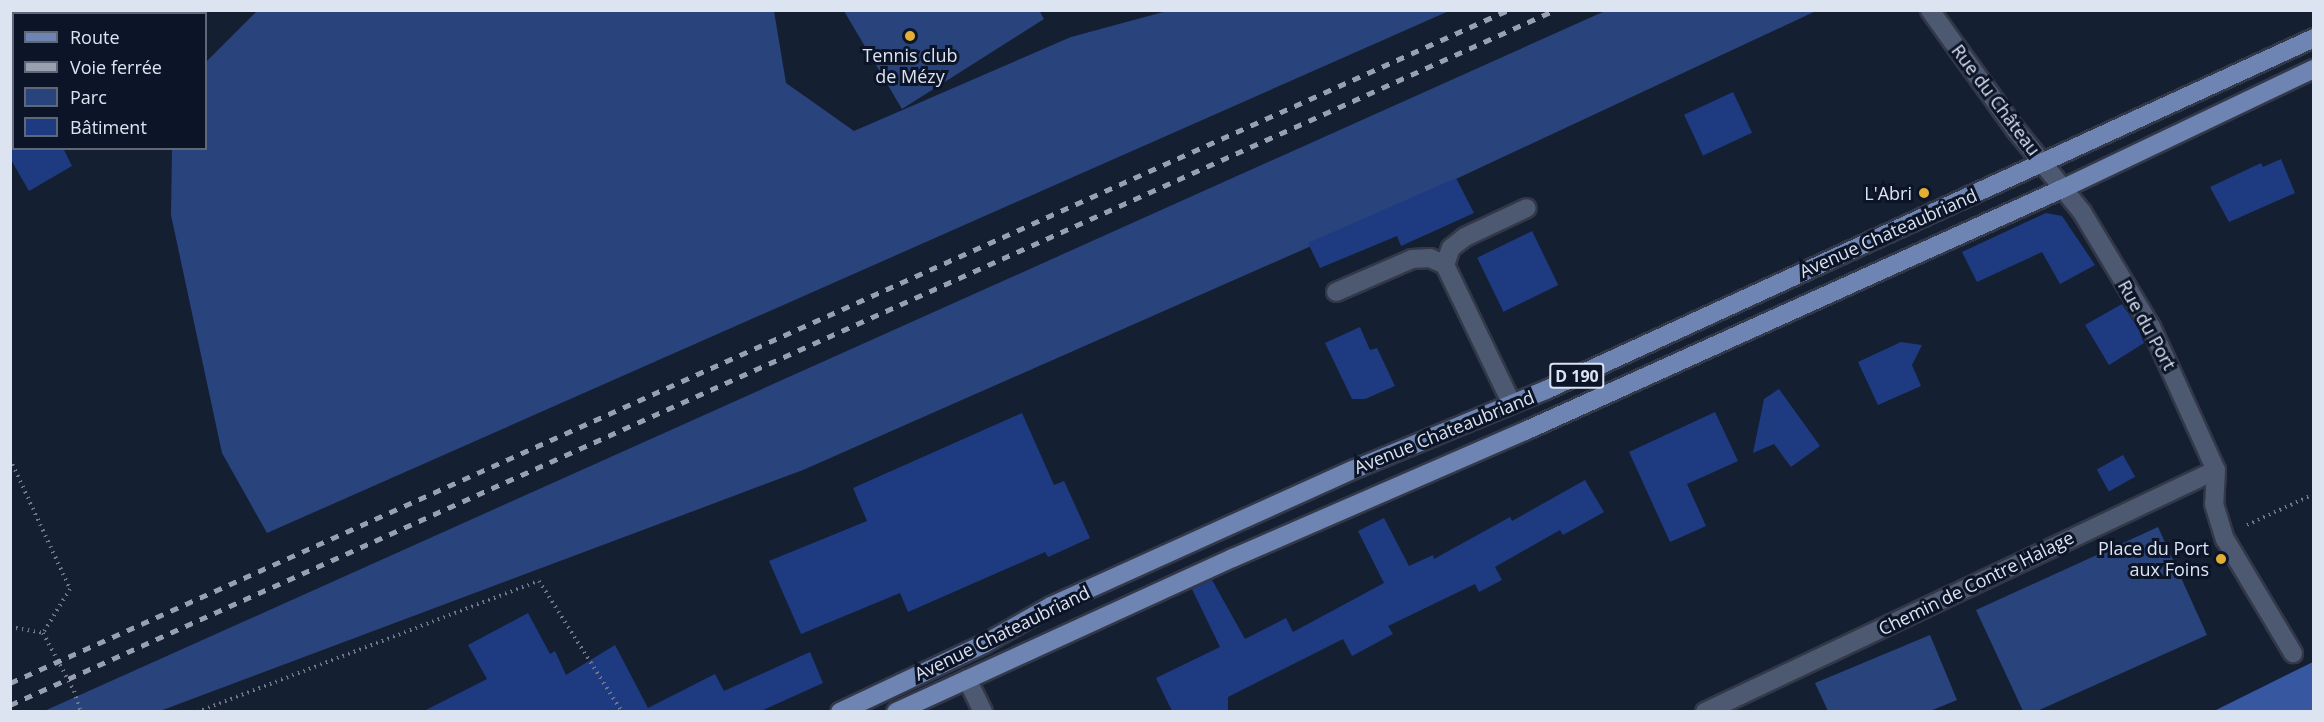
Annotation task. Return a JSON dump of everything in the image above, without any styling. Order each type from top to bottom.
[{"type":"main road","name":"Avenue Chateaubriand","points":[[840,711],[984,644],[1051,606],[1355,469],[1512,404],[2313,38]]},
{"type":"main road","name":"Avenue Chateaubriand","points":[[896,711],[1233,558],[1525,431],[2064,188],[2313,69]]},
{"type":"street","name":"Rue du Château","points":[[1930,10],[2016,130],[2064,188]]},
{"type":"street","name":"Rue du Port","points":[[2064,188],[2082,212],[2151,327],[2216,470]]},
{"type":"street","points":[[1445,264],[1451,248],[1465,237],[1527,208]]},
{"type":"street","points":[[1336,292],[1412,259],[1430,258],[1445,264],[1512,404]]},
{"type":"street","points":[[2216,470],[2214,504],[2225,539],[2293,653]]},
{"type":"street","name":"Chemin de Contre Halage","points":[[1705,711],[2216,470]]},
{"type":"street","points":[[967,679],[983,711]]},
{"type":"path","points":[[10,459],[70,589],[43,633]]},
{"type":"path","points":[[2241,528],[2313,494]]},
{"type":"path","points":[[197,711],[539,581],[622,711]]},
{"type":"path","points":[[10,627],[43,633]]},
{"type":"path","points":[[43,633],[74,691],[81,711]]},
{"type":"green space","points":[[258,10],[774,11],[786,83],[854,131],[1071,37],[1167,11],[1449,11],[267,533],[222,453],[171,215],[172,150],[207,150],[207,61]]},
{"type":"green space","name":"Tennis club de Mézy","points":[[1039,10],[1044,19],[902,109],[844,11]]},
{"type":"green space","points":[[1605,11],[1816,11],[1334,236],[803,470],[160,711],[42,712]]},
{"type":"green space","points":[[2158,527],[2207,635],[2037,711],[2023,711],[1976,610]]},
{"type":"green space","points":[[1930,635],[1957,700],[1930,711],[1828,711],[1815,683]]},
{"type":"shaded area","points":[[2313,662],[2313,711],[2214,711]]},
{"type":"building","points":[[1733,92],[1752,133],[1703,156],[1684,115]]},
{"type":"building","points":[[10,148],[12,150],[64,150],[72,166],[29,191],[10,158]]},
{"type":"building","points":[[2281,159],[2295,193],[2229,222],[2210,187],[2261,163],[2263,167]]},
{"type":"building","points":[[1456,178],[1474,213],[1401,246],[1397,236],[1320,268],[1308,243]]},
{"type":"building","points":[[2046,213],[2062,216],[2095,265],[2060,284],[2042,252],[1977,282],[1962,252]]},
{"type":"building","points":[[1532,231],[1558,285],[1503,312],[1477,258]]},
{"type":"building","points":[[2122,304],[2138,328],[2144,343],[2109,365],[2085,325]]},
{"type":"building","points":[[1360,327],[1370,350],[1377,348],[1395,386],[1365,399],[1352,399],[1325,343]]},
{"type":"building","points":[[1901,342],[1922,345],[1912,365],[1921,386],[1878,405],[1858,362]]},
{"type":"building","points":[[1779,389],[1820,446],[1791,467],[1774,444],[1753,453],[1764,399]]},
{"type":"building","points":[[1715,412],[1738,461],[1687,484],[1706,526],[1670,542],[1629,452]]},
{"type":"building","points":[[1022,413],[1054,485],[1064,481],[1090,538],[1048,557],[1045,552],[908,612],[900,593],[801,634],[769,561],[867,521],[853,488]]},
{"type":"building","points":[[2123,455],[2135,477],[2109,491],[2097,470]]},
{"type":"building","points":[[1585,480],[1604,512],[1563,535],[1560,530],[1495,567],[1502,580],[1479,592],[1475,584],[1388,626],[1393,634],[1352,656],[1343,639],[1228,697],[1228,711],[1172,711],[1156,678],[1220,647],[1192,589],[1212,580],[1245,639],[1286,618],[1293,632],[1384,583],[1358,531],[1384,518],[1409,566],[1433,555],[1434,559],[1510,517],[1512,521]]},
{"type":"building","points":[[528,613],[550,654],[555,651],[566,675],[615,645],[648,708],[715,674],[724,691],[810,652],[823,683],[761,711],[424,711],[487,679],[468,645]]},
{"type":"railway","points":[[10,683],[1508,10]]},
{"type":"railway","points":[[10,705],[1555,10]]},
{"type":"place","name":"Tennis club de Mézy","points":[[910,36]]},
{"type":"place","name":"L'Abri","points":[[1924,193]]},
{"type":"place","name":"Place du Port aux Foins","points":[[2221,559]]}]
